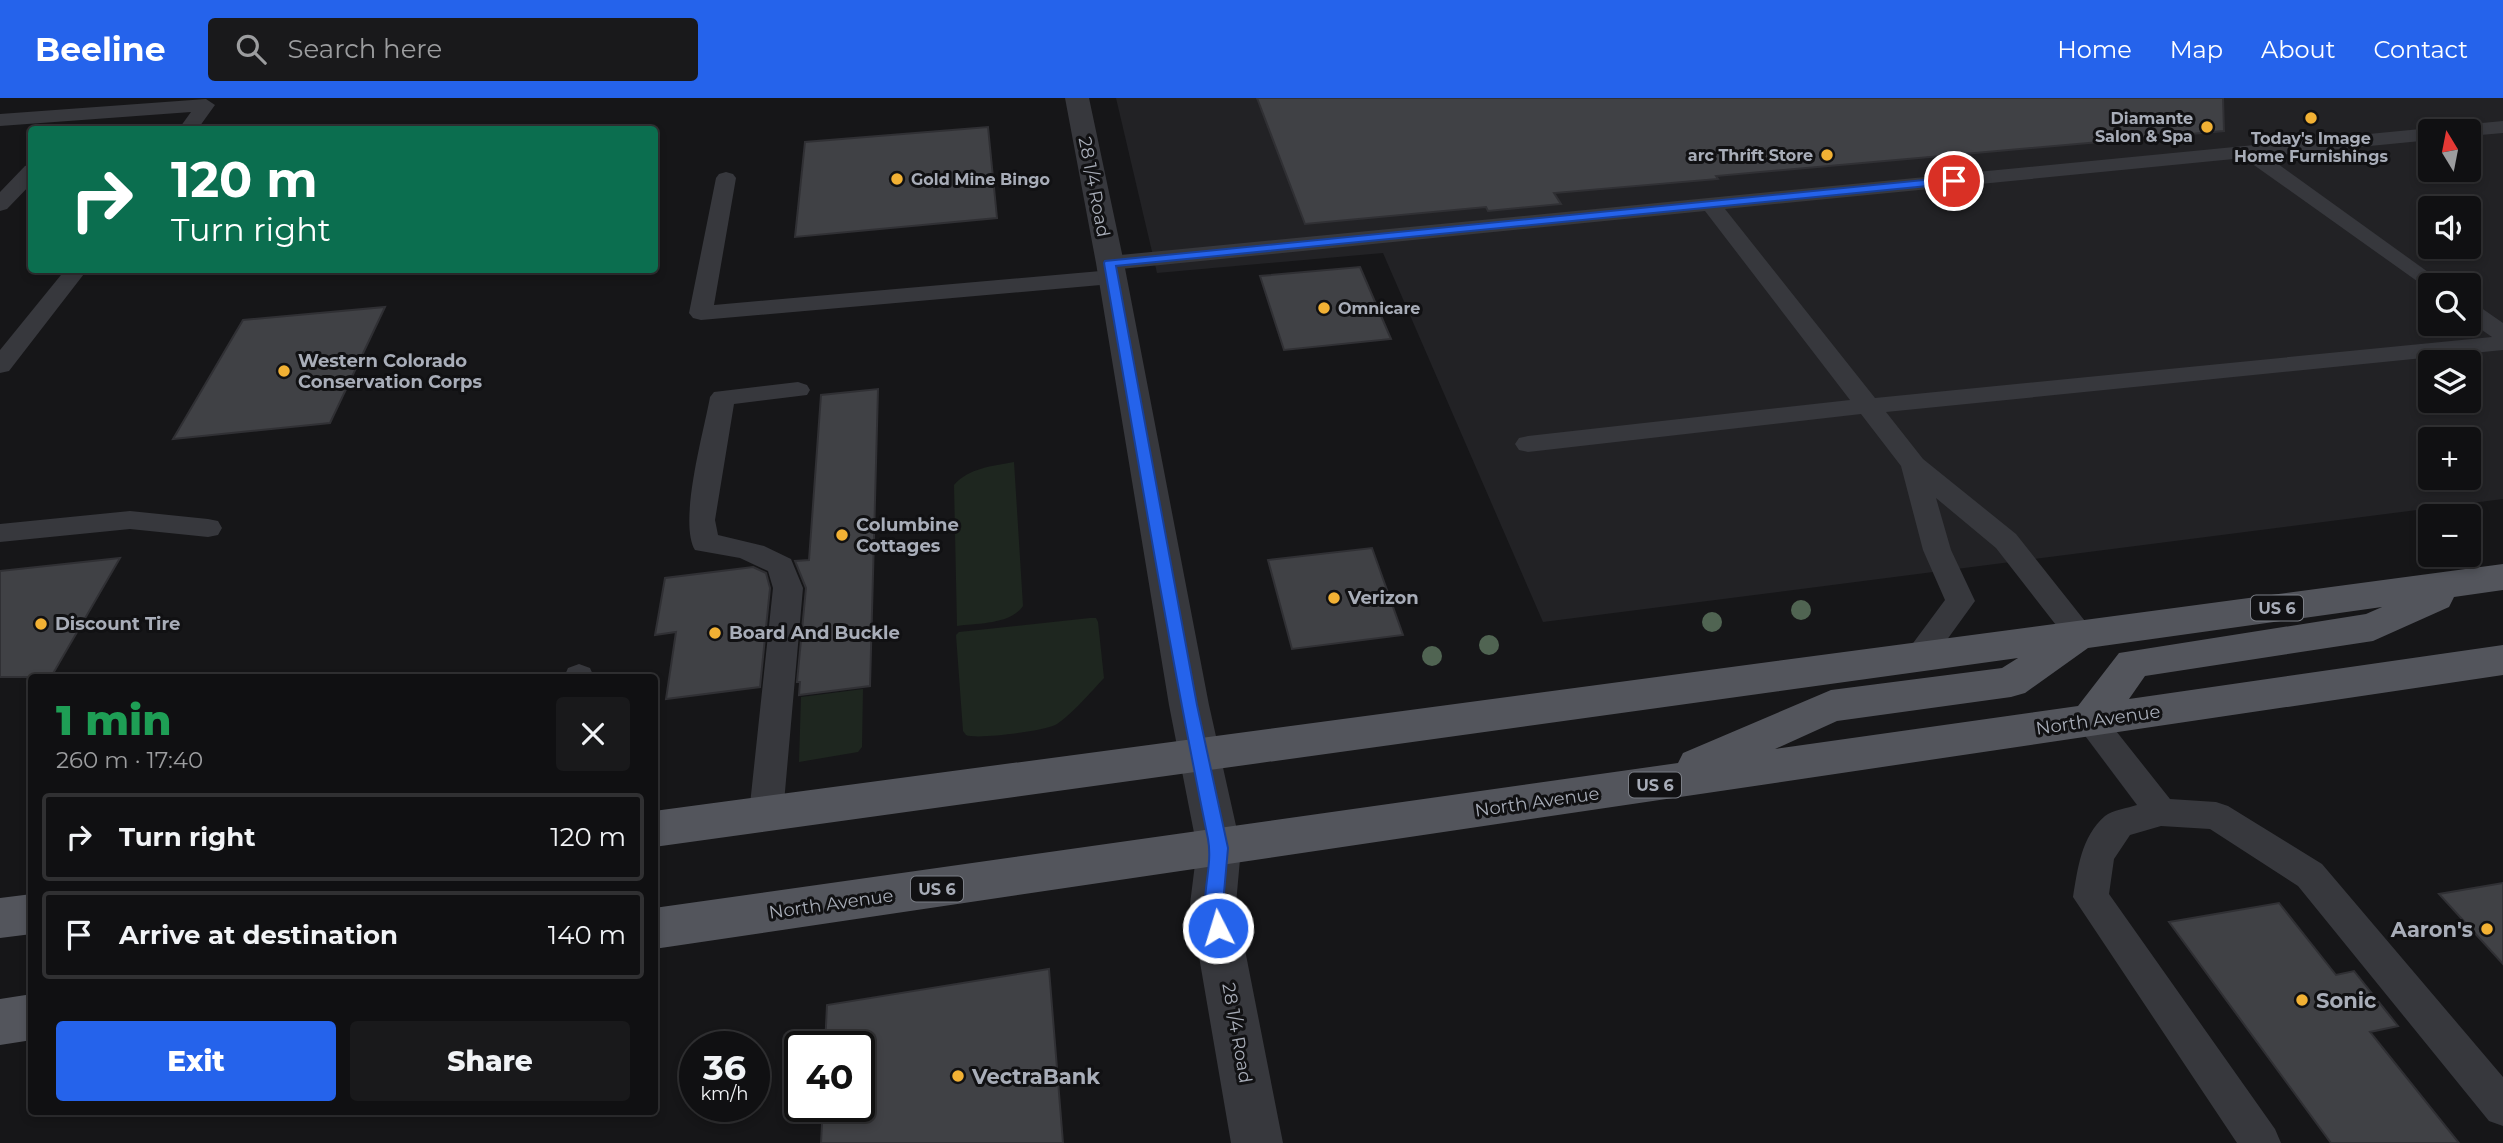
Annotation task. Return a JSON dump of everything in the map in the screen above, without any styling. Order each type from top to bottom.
[{"type":"main road","name":"US 6","points":[[658,828],[2488,579]]},
{"type":"main road","points":[[2091,721],[2133,663],[2373,627],[2488,579]]},
{"type":"main road","points":[[1655,785],[1830,706],[2011,681],[2081,635]]},
{"type":"main road","name":"North Avenue","points":[[658,928],[2503,660]]},
{"type":"main road","points":[[0,918],[28,914]]},
{"type":"main road","points":[[0,1022],[28,1018]]},
{"type":"street","name":"28 1/4 Road","points":[[1077,98],[1199,755],[1219,848],[1213,904],[1257,1143]]},
{"type":"lane","points":[[0,120],[206,105],[190,126]]},
{"type":"lane","points":[[72,126],[82,114]]},
{"type":"lane","points":[[2482,129],[2503,127]]},
{"type":"lane","points":[[726,178],[701,313],[1710,204],[2418,135]]},
{"type":"lane","points":[[2248,152],[2418,273]]},
{"type":"lane","points":[[0,205],[28,174]]},
{"type":"lane","points":[[1710,204],[1914,465],[2006,541],[2081,635]]},
{"type":"lane","points":[[0,366],[74,273]]},
{"type":"lane","points":[[2481,318],[2503,334]]},
{"type":"lane","points":[[1528,444],[1867,406],[2503,343]]},
{"type":"lane","points":[[766,814],[788,587],[782,566],[763,553],[705,543],[701,520],[723,397],[798,390]]},
{"type":"lane","points":[[1914,465],[1937,550],[1960,601],[1917,657]]},
{"type":"lane","points":[[0,533],[130,520],[208,528]]},
{"type":"lane","points":[[2091,721],[2161,812]]},
{"type":"lane","points":[[2261,1143],[2091,897],[2097,855],[2118,825],[2161,812],[2216,816],[2310,875],[2503,1107]]},
{"type":"shaded area","points":[[1116,98],[2503,98],[2503,499],[2464,504],[2418,504],[2418,510],[1543,622],[1383,253],[1157,273]]},
{"type":"shaded area","points":[[1014,462],[1023,606],[1002,620],[957,626],[954,485],[974,471]]},
{"type":"shaded area","points":[[1096,618],[1098,622],[1104,678],[1075,709],[1050,727],[996,736],[966,735],[963,731],[956,635],[959,632]]},
{"type":"shaded area","points":[[863,689],[862,747],[858,752],[799,762],[801,697]]},
{"type":"building","points":[[1257,98],[2223,98],[2224,131],[1716,176],[1718,179],[1554,193],[1561,204],[1488,211],[1486,207],[1305,224]]},
{"type":"building","name":"Gold Mine Bingo","points":[[988,127],[997,218],[795,237],[805,142]]},
{"type":"building","name":"Omnicare","points":[[1360,267],[1391,339],[1284,350],[1260,276]]},
{"type":"building","name":"Western Colorado Conservation Corps","points":[[385,307],[330,423],[173,439],[243,320]]},
{"type":"building","name":"Columbine Cottages","points":[[878,389],[870,686],[799,695],[800,682],[797,682],[806,588],[795,561],[809,560],[821,395]]},
{"type":"building","name":"Verizon","points":[[1372,548],[1403,635],[1292,649],[1268,560]]},
{"type":"building","name":"Discount Tire","points":[[120,558],[53,674],[28,674],[28,677],[0,677],[0,571]]},
{"type":"building","name":"Board And Buckle","points":[[753,567],[766,573],[770,588],[760,687],[666,699],[676,632],[655,635],[665,578]]},
{"type":"building","name":"Aaron's","points":[[2503,883],[2503,964],[2439,894]]},
{"type":"building","name":"Sonic","points":[[2279,903],[2336,975],[2354,971],[2398,1026],[2370,1032],[2459,1143],[2331,1143],[2169,922]]},
{"type":"building","name":"VectraBank","points":[[1049,969],[1063,1143],[821,1143],[822,1122],[875,1122],[875,1031],[826,1031],[827,1005]]},
{"type":"place","name":"Today's Image Home Furnishings","points":[[2311,118]]},
{"type":"place","name":"Diamante Salon & Spa","points":[[2207,127]]},
{"type":"place","name":"arc Thrift Store","points":[[1827,155]]},
{"type":"place","name":"Gold Mine Bingo","points":[[897,179]]},
{"type":"place","name":"Omnicare","points":[[1324,308]]},
{"type":"place","name":"Western Colorado Conservation Corps","points":[[284,371]]},
{"type":"place","name":"Columbine Cottages","points":[[842,535]]},
{"type":"place","name":"Verizon","points":[[1334,598]]},
{"type":"place","name":"Discount Tire","points":[[41,624]]},
{"type":"place","name":"Board And Buckle","points":[[715,633]]},
{"type":"place","name":"Aaron's","points":[[2487,929]]},
{"type":"place","name":"Sonic","points":[[2302,1000]]},
{"type":"place","name":"VectraBank","points":[[958,1076]]},
{"type":"route","points":[[1218,928],[1213,904],[1219,848],[1189,705],[1110,263],[1954,181]]}]
